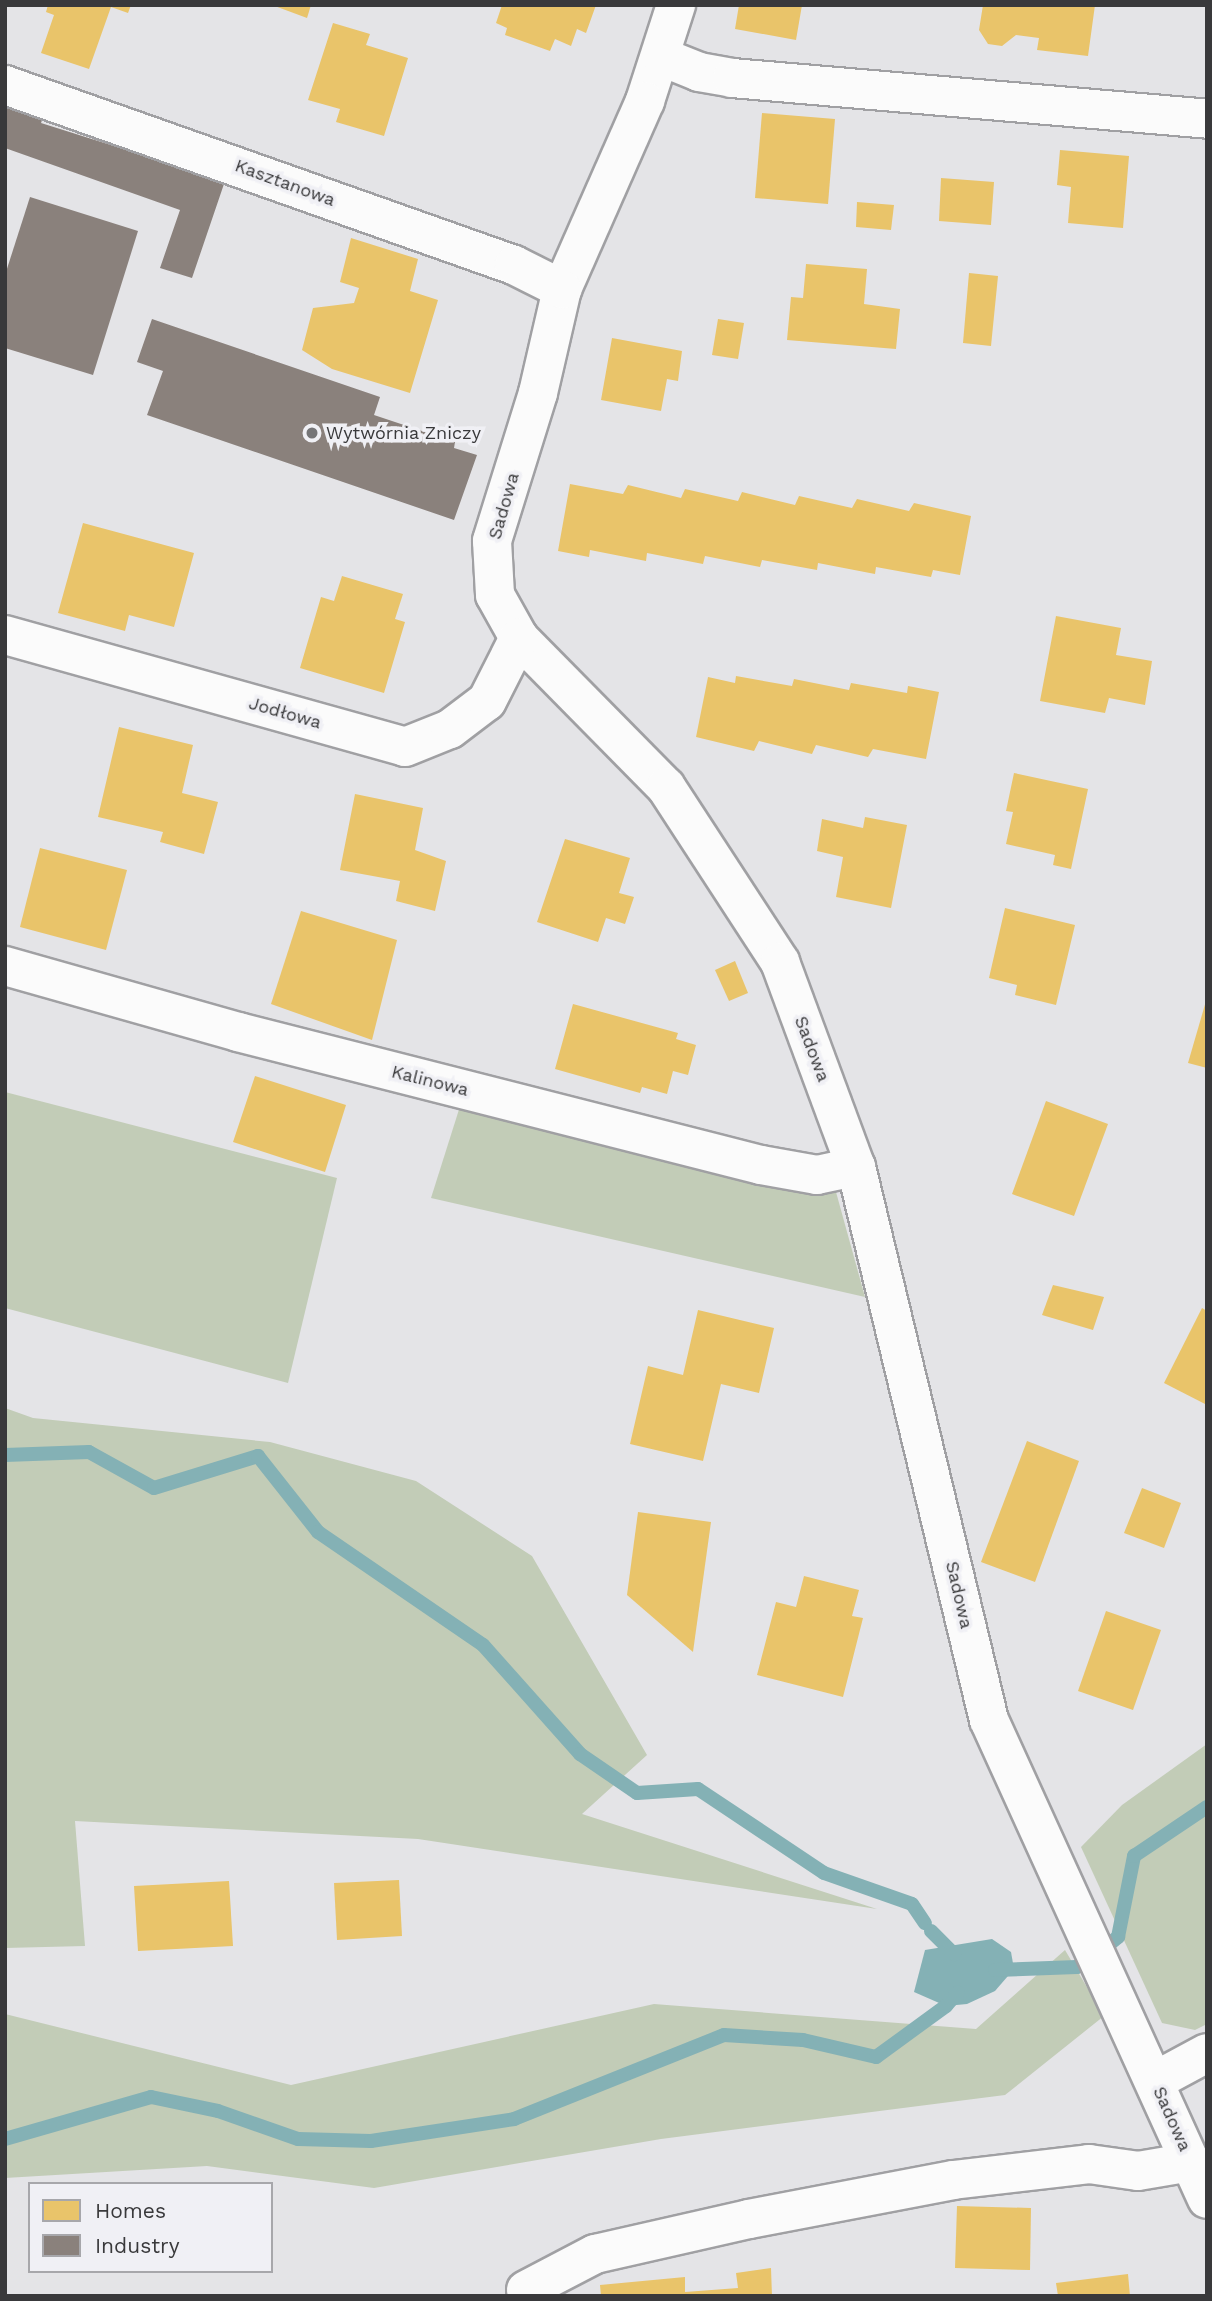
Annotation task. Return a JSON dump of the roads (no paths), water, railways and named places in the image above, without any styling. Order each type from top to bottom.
[{"type":"street","name":"Sadowa","points":[[676,5],[662,57],[562,289],[538,393],[492,541],[495,595],[519,638],[666,788],[779,962],[856,1167],[989,1720],[1207,2199]]},
{"type":"street","points":[[662,57],[699,72],[732,78],[1207,119]]},
{"type":"street","name":"Kasztanowa","points":[[5,85],[514,265],[562,289]]},
{"type":"street","name":"Jodłowa","points":[[5,635],[405,747],[450,729],[487,701],[519,638]]},
{"type":"street","name":"Kalinowa","points":[[5,966],[290,1045],[761,1165],[817,1175],[856,1167]]},
{"type":"street","points":[[1155,2081],[1207,2053]]},
{"type":"street","name":"Sadowa","points":[[526,2290],[595,2254],[749,2218],[953,2180],[1089,2164],[1138,2171],[1191,2162]]},
{"type":"water","points":[[992,1939],[1011,1952],[1014,1969],[995,1991],[967,2004],[946,2006],[914,1992],[925,1950]]},
{"type":"waterway","points":[[5,1455],[89,1452],[154,1488],[258,1456],[318,1532],[483,1645],[580,1754],[637,1793],[698,1789],[824,1873],[912,1904],[925,1923]]},
{"type":"waterway","points":[[1102,1950],[1118,1937],[1134,1856],[1207,1807]]},
{"type":"waterway","points":[[931,1931],[954,1954]]},
{"type":"waterway","points":[[995,1970],[1077,1967],[1092,1956]]},
{"type":"waterway","points":[[5,2139],[151,2097],[218,2111],[298,2139],[371,2141],[514,2119],[724,2035],[803,2040],[876,2057],[946,2006],[958,1992]]},
{"type":"place","name":"Wytwórnia Zniczy","points":[[312,433]]}]
